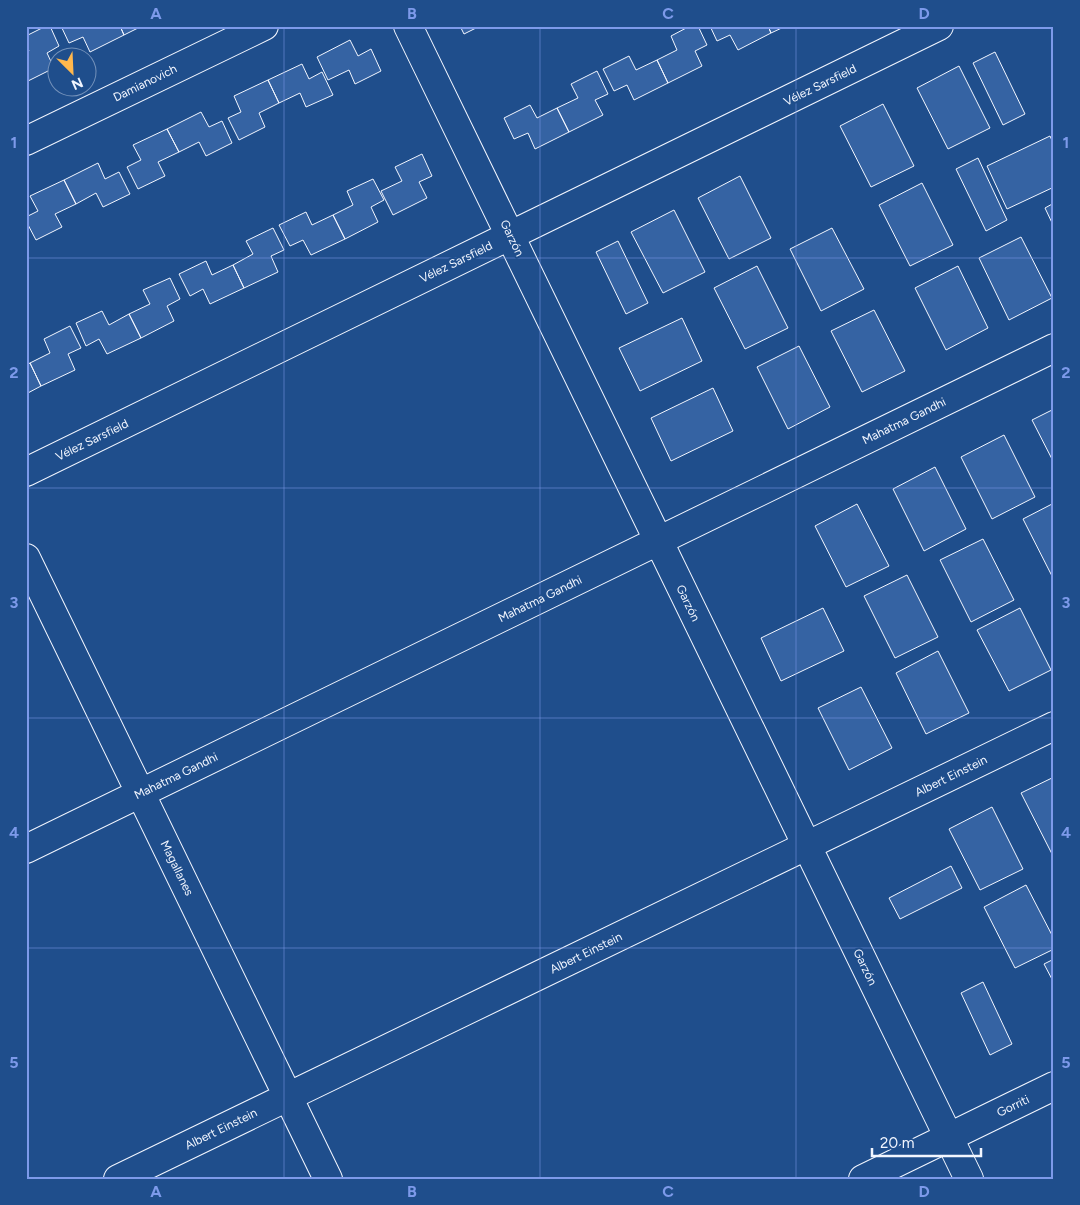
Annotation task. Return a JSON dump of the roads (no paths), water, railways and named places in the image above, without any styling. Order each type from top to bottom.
[{"type":"street","name":"Damianovich","points":[[26,141],[264,26]]},
{"type":"street","name":"Garzón","points":[[408,26],[969,1179]]},
{"type":"street","name":"Vélez Sarsfield","points":[[26,472],[939,26]]},
{"type":"street","name":"Mahatma Gandhi","points":[[26,849],[1054,348]]},
{"type":"street","name":"Magallanes","points":[[26,558],[328,1179]]},
{"type":"street","name":"Albert Einstein","points":[[118,1179],[1054,726]]},
{"type":"street","name":"Gorriti","points":[[864,1179],[1054,1086]]}]
